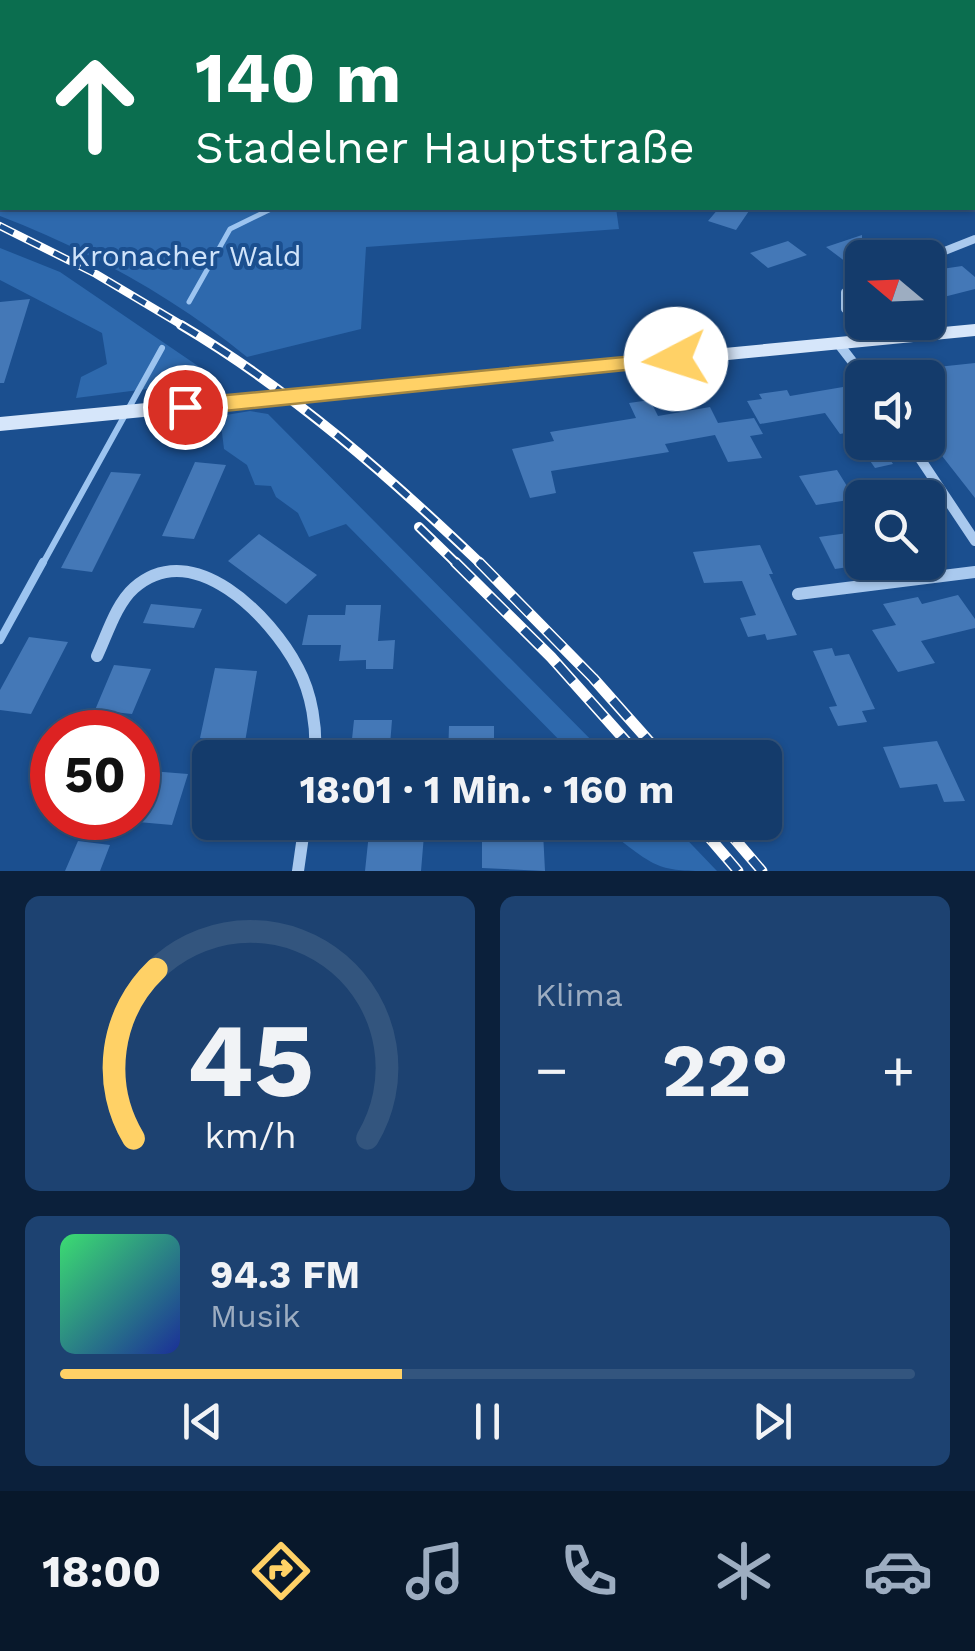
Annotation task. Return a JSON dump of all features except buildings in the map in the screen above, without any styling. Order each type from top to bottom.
[{"type":"main road","points":[[945,333],[975,330]]},
{"type":"main road","points":[[0,424],[875,340]]},
{"type":"street","points":[[945,251],[975,239]]},
{"type":"street","points":[[838,343],[851,360]]},
{"type":"street","points":[[921,460],[975,541]]},
{"type":"street","points":[[97,656],[134,588],[167,571],[191,570],[214,580],[259,615],[298,668],[317,740]]},
{"type":"street","points":[[798,594],[975,572]]},
{"type":"street","points":[[298,871],[302,840]]},
{"type":"green space","name":"Kronacher Wald","points":[[0,210],[616,210],[619,229],[366,247],[361,329],[247,357],[190,314],[129,277],[0,216]]},
{"type":"green space","points":[[0,248],[60,272],[201,368],[210,381],[76,398],[81,377],[107,364],[102,333],[0,280]]},
{"type":"green space","points":[[250,411],[268,414],[591,740],[559,740],[346,524],[309,537],[298,513],[276,497],[271,486],[255,485],[247,465],[224,449],[220,416]]},
{"type":"green space","points":[[620,840],[687,840],[717,871],[673,869],[644,858]]},
{"type":"waterway","points":[[189,302],[230,229],[269,210]]},
{"type":"waterway","points":[[42,565],[162,348]]},
{"type":"waterway","points":[[0,640],[43,562]]},
{"type":"railway","points":[[0,226],[96,274],[185,327]]},
{"type":"railway","points":[[181,325],[262,378],[338,436],[481,564]]},
{"type":"railway","points":[[419,527],[458,565]]},
{"type":"railway","points":[[455,562],[551,657],[625,740]]},
{"type":"railway","points":[[481,564],[648,740]]},
{"type":"railway","points":[[711,840],[738,871]]},
{"type":"railway","points":[[735,840],[762,871]]},
{"type":"route","points":[[185,407],[676,359]]}]
